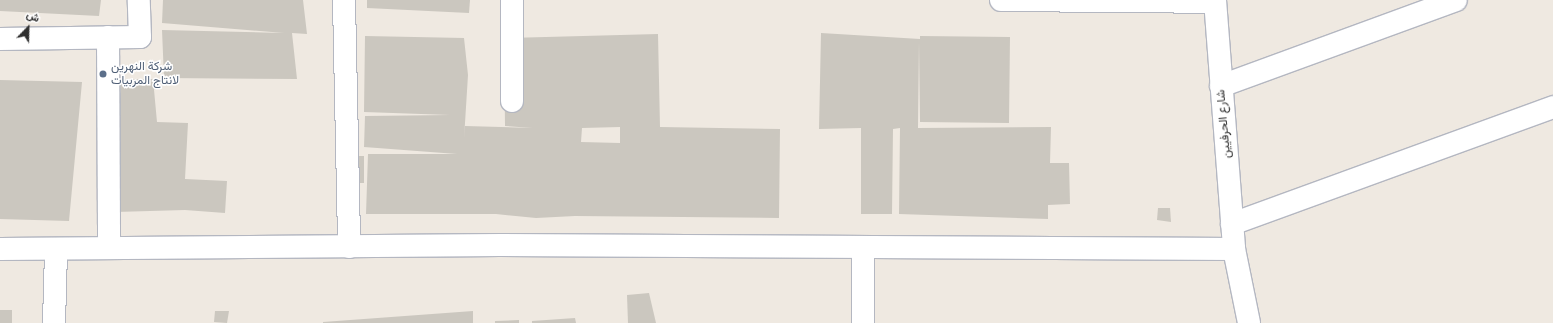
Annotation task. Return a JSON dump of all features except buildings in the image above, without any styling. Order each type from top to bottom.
[{"type":"street","points":[[0,39],[140,37],[139,0]]},
{"type":"street","points":[[344,0],[349,247]]},
{"type":"street","points":[[512,0],[512,101]]},
{"type":"street","points":[[1001,0],[1215,1]]},
{"type":"street","points":[[1221,86],[1456,0]]},
{"type":"street","name":"شارع الحرفيين","points":[[1215,1],[1234,249],[1249,323]]},
{"type":"street","points":[[108,37],[110,246]]},
{"type":"street","points":[[1232,224],[1553,107]]},
{"type":"street","points":[[0,249],[56,250],[110,246],[1234,249]]},
{"type":"street","points":[[863,247],[863,323]]},
{"type":"street","points":[[54,323],[56,250]]},
{"type":"place","name":"شركة النهرين لانتاج المربيات","points":[[103,74]]}]
